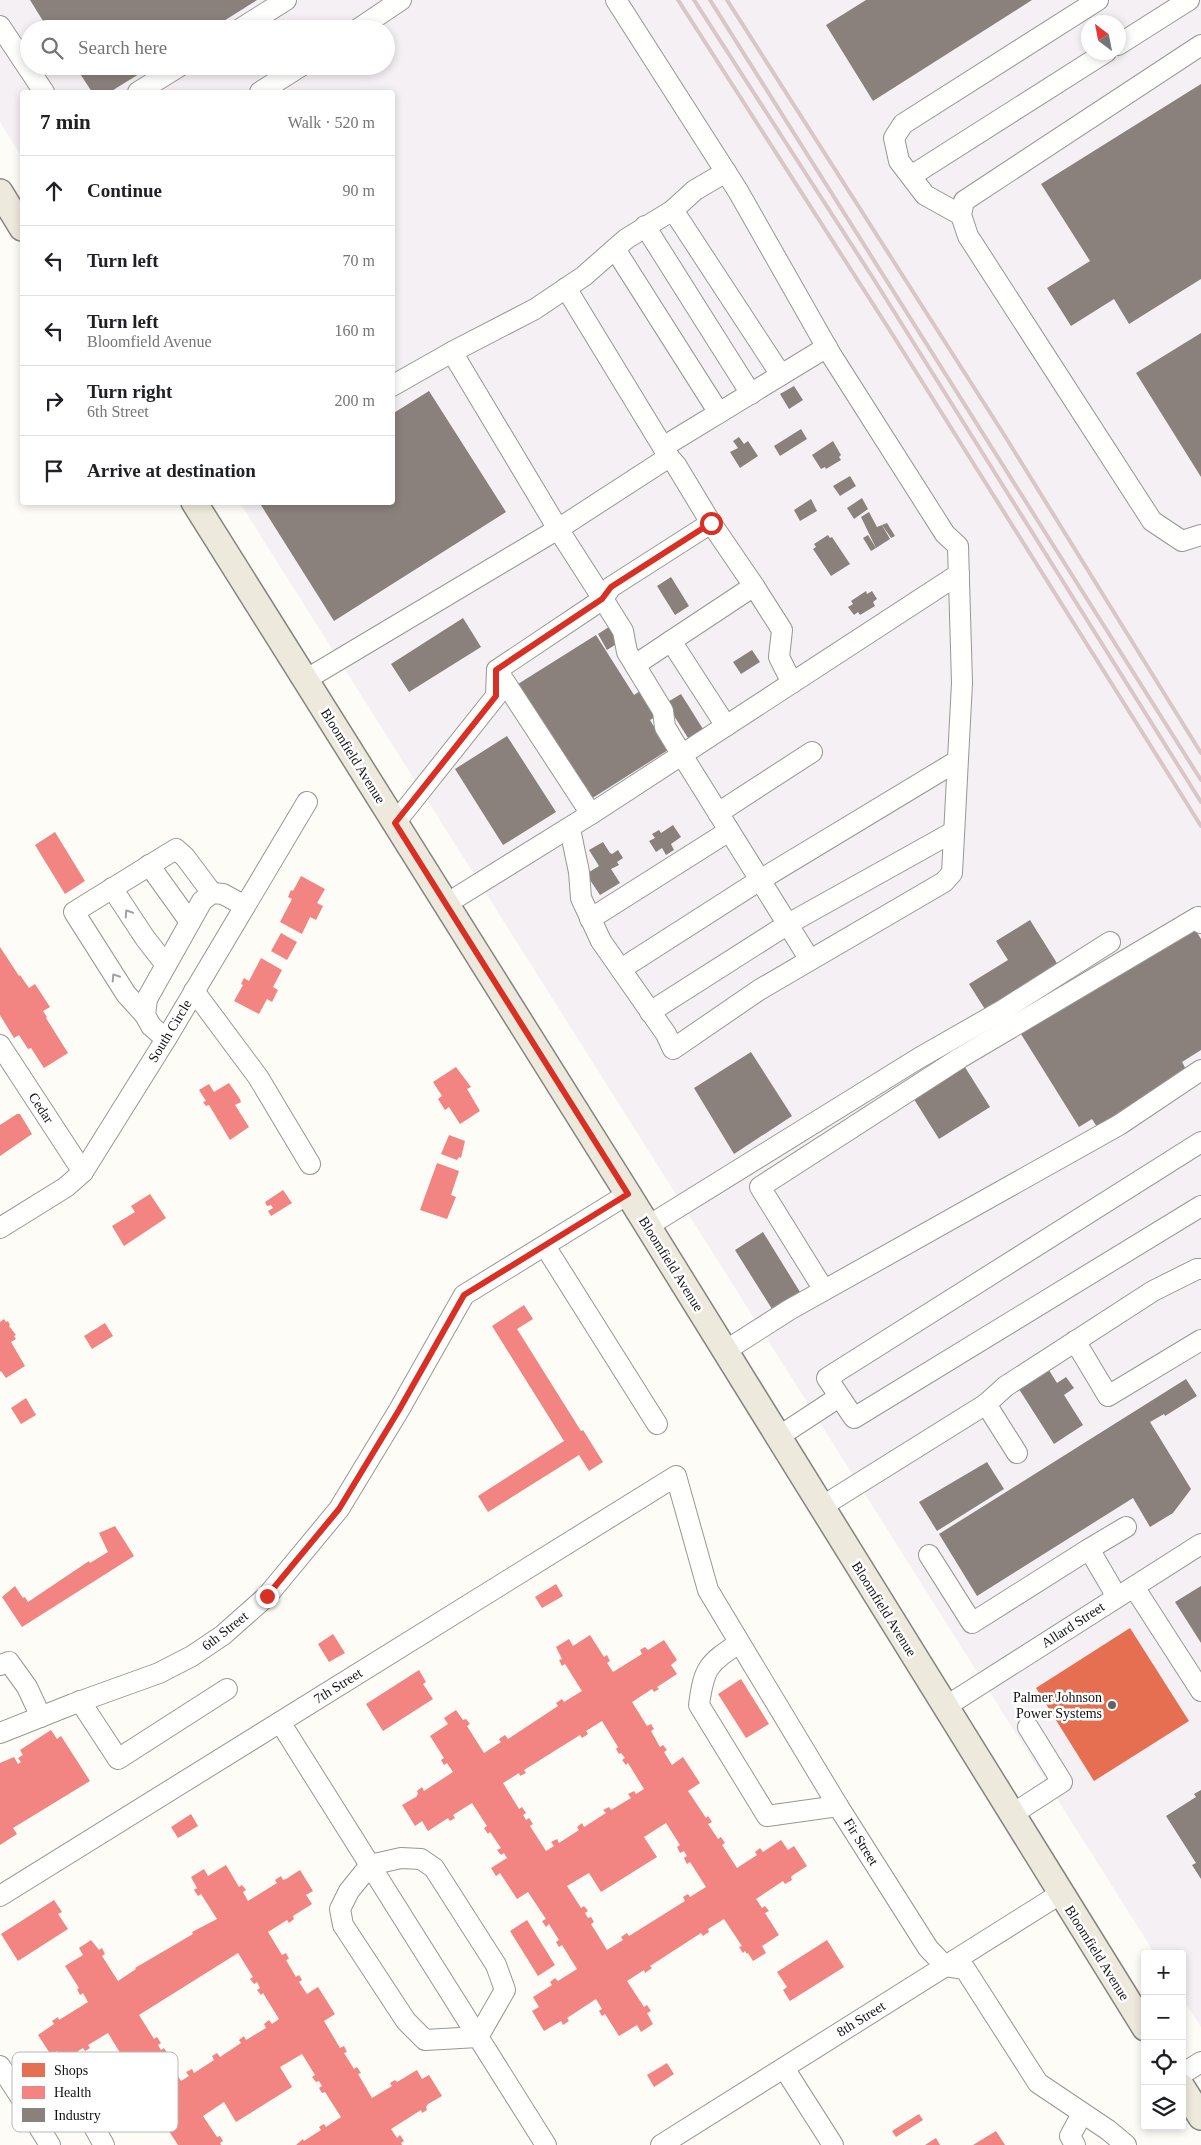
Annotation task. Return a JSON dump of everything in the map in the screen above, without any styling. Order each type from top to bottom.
[{"type":"main road","points":[[0,192],[20,218]]},
{"type":"main road","name":"Bloomfield Avenue","points":[[196,505],[648,1226],[1060,1894],[1141,2022]]},
{"type":"main road","points":[[1186,2093],[1201,2117]]},
{"type":"street","points":[[254,20],[286,0]]},
{"type":"street","points":[[371,20],[401,0]]},
{"type":"street","points":[[570,829],[579,872],[580,898],[602,941],[673,1049],[760,990],[944,882],[952,873],[962,683],[958,546],[945,534],[827,347],[726,172],[616,0]]},
{"type":"street","points":[[961,215],[925,195],[899,161],[894,138],[903,124],[1098,0]]},
{"type":"street","points":[[1126,40],[1189,0]]},
{"type":"street","points":[[0,26],[20,56]]},
{"type":"street","points":[[1201,45],[964,201],[961,215],[968,236],[1152,521],[1182,541],[1201,535]]},
{"type":"street","points":[[910,176],[1093,60]]},
{"type":"street","points":[[33,75],[43,90]]},
{"type":"street","points":[[141,90],[165,75]]},
{"type":"street","points":[[263,90],[287,75]]},
{"type":"street","points":[[395,384],[452,352],[536,309],[566,288],[626,239],[673,210],[695,190],[726,172]]},
{"type":"street","points":[[673,210],[780,375]]},
{"type":"street","points":[[645,226],[751,394]]},
{"type":"street","points":[[615,249],[719,413]]},
{"type":"street","points":[[566,288],[666,452],[676,464],[711,523],[782,630],[779,657],[792,683]]},
{"type":"street","points":[[305,680],[558,529],[719,413],[827,347]]},
{"type":"street","points":[[452,352],[558,529],[623,631],[628,652],[663,711],[665,727],[682,756],[810,960]]},
{"type":"street","points":[[496,670],[602,599],[611,587],[711,523]]},
{"type":"street","points":[[446,904],[570,829],[959,574]]},
{"type":"street","points":[[635,665],[754,586]]},
{"type":"street","points":[[671,641],[726,726]]},
{"type":"street","points":[[496,670],[591,814]]},
{"type":"street","points":[[395,823],[496,696],[496,670]]},
{"type":"street","points":[[718,814],[812,752]]},
{"type":"street","points":[[621,969],[760,880],[958,761]]},
{"type":"street","name":"South Circle","points":[[0,1228],[66,1187],[82,1172],[166,1038],[307,802]]},
{"type":"street","points":[[590,919],[729,832]]},
{"type":"street","points":[[650,1012],[788,924],[954,832]]},
{"type":"street","points":[[166,1038],[151,1026],[126,994],[74,912],[176,849],[185,857],[212,893]]},
{"type":"street","points":[[149,865],[190,922]]},
{"type":"street","points":[[112,888],[145,938],[166,965]]},
{"type":"street","points":[[144,1015],[147,999],[202,901],[212,893],[223,894],[245,906]]},
{"type":"street","points":[[824,1290],[760,1187],[968,1053],[1198,917],[1201,923]]},
{"type":"street","points":[[648,1226],[919,1058],[1004,1010],[1110,942]]},
{"type":"street","points":[[194,991],[258,1077],[310,1164]]},
{"type":"street","name":"Cedar","points":[[0,1045],[82,1172]]},
{"type":"street","points":[[725,1351],[789,1310],[1119,1125],[1201,1070]]},
{"type":"street","points":[[1201,1142],[827,1378],[854,1418],[1201,1206]]},
{"type":"street","name":"6th Street","points":[[0,1733],[80,1701],[159,1673],[192,1656],[223,1636],[267,1596],[339,1509],[399,1410],[464,1295],[628,1194]]},
{"type":"street","points":[[545,1246],[657,1424]]},
{"type":"street","points":[[822,1507],[986,1404],[1006,1386],[1153,1291],[1197,1269],[1201,1269]]},
{"type":"street","points":[[1075,1341],[1108,1396],[1201,1340]]},
{"type":"street","points":[[778,1437],[840,1397]]},
{"type":"street","points":[[986,1404],[1017,1454]]},
{"type":"street","name":"Fir Street","points":[[676,1476],[708,1590],[838,1806],[928,1948],[945,1966]]},
{"type":"street","name":"7th Street","points":[[0,1896],[676,1476]]},
{"type":"street","points":[[929,1555],[972,1623],[1126,1527]]},
{"type":"street","name":"Allard Street","points":[[945,1707],[1201,1544]]},
{"type":"street","points":[[1089,1550],[1125,1592],[1201,1691]]},
{"type":"street","points":[[739,1643],[715,1659],[705,1671],[700,1705],[705,1714],[767,1816],[838,1806]]},
{"type":"street","points":[[0,1665],[9,1662],[27,1687],[41,1717]]},
{"type":"street","points":[[80,1701],[118,1759],[227,1689]]},
{"type":"street","points":[[280,1722],[546,2145]]},
{"type":"street","points":[[1011,1814],[1062,1782],[1028,1727]]},
{"type":"street","points":[[401,1858],[421,1859],[434,1868],[496,1965],[505,1990],[478,2037],[425,2040],[406,2021],[344,1925],[340,1909],[348,1891],[370,1865],[401,1858]]},
{"type":"street","name":"8th Street","points":[[661,2145],[1060,1894]]},
{"type":"street","points":[[945,1966],[966,1969],[1038,2083],[1108,2130],[1126,2145]]},
{"type":"street","points":[[1186,2071],[1201,2062]]},
{"type":"street","points":[[0,2066],[12,2084]]},
{"type":"street","points":[[784,2068],[834,2145]]},
{"type":"street","points":[[1075,2145],[1070,2136],[1082,2114]]},
{"type":"street","points":[[42,2132],[50,2145]]},
{"type":"street","points":[[97,2132],[104,2145]]},
{"type":"shaded area","points":[[0,0],[1201,0],[1201,2027],[1186,2004],[1186,1950],[1152,1950],[241,505],[395,505],[395,90],[20,90],[20,155],[0,122]]},
{"type":"building: Shops","name":"Palmer Johnson Power Systems","points":[[1130,1628],[1189,1721],[1094,1781],[1036,1688]]},
{"type":"building: Health","points":[[55,832],[85,881],[65,894],[35,845]]},
{"type":"building: Health","points":[[301,876],[325,889],[317,903],[323,906],[316,920],[310,917],[302,934],[280,922],[292,899],[288,897],[291,890],[293,891]]},
{"type":"building: Health","points":[[281,933],[297,942],[287,960],[271,951]]},
{"type":"building: Health","points":[[0,947],[29,988],[35,984],[50,1007],[43,1011],[68,1053],[44,1068],[31,1048],[28,1049],[19,1035],[14,1038],[0,1015]]},
{"type":"building: Health","points":[[261,958],[282,970],[273,987],[278,990],[272,1002],[267,999],[259,1014],[234,1001],[243,985],[241,984],[244,978],[249,981]]},
{"type":"building: Health","points":[[456,1067],[471,1087],[467,1089],[480,1111],[460,1124],[449,1107],[445,1110],[438,1099],[442,1096],[433,1082]]},
{"type":"building: Health","points":[[229,1083],[241,1102],[235,1105],[249,1127],[230,1140],[209,1105],[206,1106],[203,1102],[206,1101],[199,1090],[209,1084],[214,1092]]},
{"type":"building: Health","points":[[20,1114],[32,1134],[0,1156],[0,1125]]},
{"type":"building: Health","points":[[449,1135],[465,1141],[461,1158],[459,1157],[457,1160],[441,1154]]},
{"type":"building: Health","points":[[437,1163],[459,1171],[451,1195],[456,1197],[447,1219],[420,1210]]},
{"type":"building: Health","points":[[283,1190],[292,1203],[271,1216],[268,1211],[273,1208],[271,1205],[267,1206],[265,1202]]},
{"type":"building: Health","points":[[150,1194],[166,1218],[124,1246],[112,1226],[135,1212],[131,1206]]},
{"type":"building: Health","points":[[524,1305],[533,1319],[517,1329],[581,1431],[583,1430],[603,1462],[589,1471],[579,1455],[488,1512],[478,1496],[564,1441],[492,1326]]},
{"type":"building: Health","points":[[4,1319],[6,1322],[8,1321],[9,1326],[16,1335],[14,1336],[16,1339],[11,1342],[25,1366],[6,1378],[0,1372],[0,1322]]},
{"type":"building: Health","points":[[105,1323],[113,1336],[92,1349],[84,1336]]},
{"type":"building: Health","points":[[26,1398],[36,1415],[21,1424],[11,1408]]},
{"type":"building: Health","points":[[115,1526],[134,1556],[22,1627],[2,1597],[15,1586],[28,1602],[89,1561],[90,1563],[108,1552],[99,1533]]},
{"type":"building: Health","points":[[556,1584],[563,1596],[542,1608],[535,1597]]},
{"type":"building: Health","points":[[333,1634],[345,1653],[329,1662],[318,1644]]},
{"type":"building: Health","points":[[590,1635],[604,1657],[607,1655],[610,1661],[607,1663],[613,1672],[642,1654],[640,1650],[645,1647],[648,1650],[664,1640],[677,1660],[671,1665],[677,1674],[657,1687],[659,1689],[654,1692],[652,1689],[632,1702],[647,1726],[651,1724],[654,1729],[651,1731],[660,1747],[663,1745],[667,1750],[664,1752],[672,1765],[683,1757],[700,1783],[688,1791],[706,1818],[708,1816],[712,1822],[708,1824],[718,1839],[721,1837],[725,1843],[722,1845],[737,1868],[757,1855],[755,1852],[760,1848],[763,1852],[781,1840],[788,1850],[794,1846],[807,1866],[793,1875],[791,1877],[792,1880],[785,1884],[783,1881],[756,1899],[762,1908],[765,1906],[769,1911],[765,1913],[779,1935],[762,1946],[766,1953],[753,1961],[748,1953],[745,1951],[743,1953],[739,1947],[742,1946],[724,1919],[708,1929],[709,1932],[703,1936],[701,1933],[650,1966],[652,1968],[645,1973],[644,1970],[627,1981],[644,2007],[647,2005],[651,2011],[647,2013],[653,2024],[641,2032],[637,2025],[619,2036],[605,2014],[602,2016],[599,2011],[602,2009],[596,1999],[567,2018],[569,2021],[563,2025],[561,2021],[544,2031],[532,2011],[539,2007],[533,1997],[552,1985],[550,1982],[555,1978],[558,1981],[577,1969],[562,1945],[559,1947],[556,1942],[559,1940],[549,1924],[546,1927],[542,1921],[546,1919],[528,1892],[517,1899],[500,1873],[496,1876],[491,1868],[507,1858],[504,1853],[501,1855],[497,1850],[501,1848],[490,1832],[488,1834],[484,1828],[487,1826],[472,1803],[453,1815],[455,1818],[450,1821],[448,1818],[428,1831],[422,1821],[415,1826],[402,1805],[416,1797],[417,1791],[422,1787],[424,1791],[453,1772],[447,1763],[444,1765],[441,1760],[444,1758],[430,1736],[448,1724],[444,1718],[456,1710],[463,1720],[466,1719],[470,1724],[467,1726],[484,1753],[501,1742],[499,1739],[505,1735],[508,1739],[558,1706],[556,1703],[562,1699],[564,1702],[582,1691],[565,1664],[562,1666],[559,1660],[562,1659],[556,1647],[569,1639],[573,1646]],"holes":[[[602,1721],[618,1747],[616,1749],[619,1754],[621,1753],[625,1758],[622,1760],[626,1765],[628,1763],[644,1789],[636,1794],[634,1791],[628,1794],[631,1798],[611,1810],[609,1807],[603,1810],[606,1813],[584,1827],[582,1823],[577,1827],[579,1830],[559,1843],[557,1839],[551,1842],[554,1846],[546,1851],[530,1826],[533,1824],[529,1818],[526,1820],[523,1815],[526,1813],[522,1807],[519,1809],[503,1783],[519,1773],[520,1776],[526,1773],[524,1770],[580,1735],[582,1738],[588,1734],[586,1731]],[[666,1823],[680,1845],[677,1847],[680,1853],[684,1851],[687,1856],[684,1858],[687,1864],[690,1862],[706,1887],[690,1897],[688,1894],[683,1897],[685,1901],[629,1936],[627,1933],[621,1937],[623,1940],[607,1950],[591,1924],[594,1922],[585,1913],[588,1911],[584,1906],[581,1908],[567,1886],[589,1873],[601,1892],[657,1857],[644,1837]]]},
{"type":"building: Health","points":[[419,1670],[426,1682],[423,1684],[433,1699],[383,1731],[366,1704]]},
{"type":"building: Health","points":[[741,1679],[769,1724],[746,1738],[718,1694]]},
{"type":"building: Health","points":[[51,1730],[57,1739],[61,1736],[90,1781],[13,1828],[17,1834],[0,1845],[0,1763],[14,1757],[18,1764],[21,1762],[18,1758],[23,1755],[20,1750]]},
{"type":"building: Health","points":[[191,1814],[198,1826],[178,1838],[171,1827]]},
{"type":"building: Health","points":[[226,1865],[239,1887],[242,1885],[246,1890],[243,1892],[248,1901],[277,1883],[275,1880],[281,1876],[283,1880],[300,1870],[313,1891],[306,1895],[312,1904],[293,1916],[294,1919],[289,1923],[287,1920],[268,1932],[282,1955],[286,1953],[289,1959],[286,1960],[296,1977],[299,1975],[302,1980],[299,1982],[307,1994],[318,1987],[335,2014],[324,2021],[340,2048],[344,2046],[347,2052],[344,2053],[354,2069],[357,2067],[361,2073],[358,2074],[372,2098],[392,2086],[390,2083],[395,2080],[397,2082],[417,2070],[422,2079],[429,2075],[442,2096],[428,2104],[427,2110],[422,2113],[421,2110],[391,2129],[397,2138],[400,2135],[404,2141],[401,2143],[402,2145],[296,2145],[303,2139],[304,2141],[321,2130],[319,2127],[324,2124],[326,2127],[341,2117],[325,2092],[322,2093],[319,2088],[322,2086],[319,2081],[316,2082],[312,2077],[315,2075],[302,2054],[280,2067],[292,2087],[236,2122],[224,2102],[203,2116],[217,2137],[220,2136],[223,2141],[220,2143],[221,2145],[178,2145],[170,2132],[178,2132],[178,2076],[181,2081],[189,2076],[186,2072],[192,2069],[194,2073],[214,2060],[212,2056],[217,2053],[220,2057],[241,2043],[239,2040],[244,2036],[246,2040],[266,2028],[264,2024],[269,2020],[272,2024],[279,2019],[263,1993],[261,1995],[257,1990],[260,1988],[257,1982],[254,1984],[250,1979],[253,1977],[238,1953],[139,2015],[154,2039],[157,2037],[161,2043],[158,2045],[161,2050],[164,2048],[167,2052],[120,2052],[108,2033],[88,2045],[90,2048],[85,2051],[83,2048],[77,2052],[49,2052],[38,2035],[54,2024],[52,2021],[58,2017],[59,2020],[88,2002],[83,1993],[80,1995],[77,1989],[79,1988],[65,1966],[83,1955],[79,1948],[91,1940],[99,1950],[102,1948],[105,1954],[102,1956],[118,1981],[135,1968],[193,1934],[192,1932],[217,1919],[201,1894],[198,1896],[194,1890],[197,1888],[191,1877],[204,1869],[208,1876]]},
{"type":"building: Health","points":[[54,1900],[62,1912],[58,1914],[68,1929],[18,1961],[1,1934]]},
{"type":"building: Health","points":[[527,1920],[555,1965],[538,1976],[510,1931]]},
{"type":"building: Health","points":[[827,1940],[844,1967],[790,2001],[783,1990],[787,1987],[777,1972]]},
{"type":"building: Health","points":[[667,2063],[674,2074],[654,2087],[647,2075]]},
{"type":"building: Health","points":[[919,2114],[923,2120],[896,2137],[892,2131]]},
{"type":"building: Health","points":[[996,2131],[1005,2145],[973,2145]]},
{"type":"building: Health","points":[[936,2138],[940,2145],[925,2145]]},
{"type":"building: Industry","points":[[30,0],[257,0],[225,20],[42,20]]},
{"type":"building: Industry","points":[[866,0],[1032,0],[873,101],[826,25]]},
{"type":"building: Industry","points":[[81,75],[137,75],[113,90],[91,90]]},
{"type":"building: Industry","points":[[1201,84],[1201,279],[1129,324],[1114,299],[1071,326],[1047,288],[1090,261],[1041,184]]},
{"type":"building: Industry","points":[[1201,333],[1201,477],[1136,373]]},
{"type":"building: Industry","points":[[794,386],[803,400],[789,409],[780,394]]},
{"type":"building: Industry","points":[[429,391],[506,512],[334,621],[261,505],[395,505],[395,412]]},
{"type":"building: Industry","points":[[801,429],[807,439],[780,456],[774,446]]},
{"type":"building: Industry","points":[[739,437],[744,444],[748,441],[758,456],[740,468],[730,452],[738,448],[733,441]]},
{"type":"building: Industry","points":[[833,441],[841,455],[839,457],[841,460],[826,469],[825,467],[821,469],[812,455]]},
{"type":"building: Industry","points":[[850,476],[856,486],[840,496],[833,486]]},
{"type":"building: Industry","points":[[862,498],[868,509],[854,519],[847,508]]},
{"type":"building: Industry","points":[[811,499],[817,511],[800,521],[794,510]]},
{"type":"building: Industry","points":[[869,512],[877,527],[882,525],[890,539],[876,548],[861,517]]},
{"type":"building: Industry","points":[[887,523],[895,536],[891,538],[882,525]]},
{"type":"building: Industry","points":[[828,535],[830,538],[832,537],[850,564],[831,576],[813,549],[816,547],[814,544]]},
{"type":"building: Industry","points":[[868,535],[876,548],[871,551],[863,538]]},
{"type":"building: Industry","points":[[671,577],[689,606],[675,615],[657,586]]},
{"type":"building: Industry","points":[[866,591],[867,594],[872,591],[877,599],[873,602],[875,606],[860,615],[858,612],[854,615],[848,607],[853,604],[851,601]]},
{"type":"building: Industry","points":[[463,618],[481,647],[409,692],[391,664]]},
{"type":"building: Industry","points":[[612,625],[621,641],[607,650],[598,634]]},
{"type":"building: Industry","points":[[596,635],[634,695],[646,687],[662,713],[650,720],[668,750],[591,799],[518,684]]},
{"type":"building: Industry","points":[[752,650],[760,662],[741,674],[733,662]]},
{"type":"building: Industry","points":[[681,694],[703,729],[688,738],[666,703]]},
{"type":"building: Industry","points":[[507,736],[556,812],[503,845],[455,769]]},
{"type":"building: Industry","points":[[673,825],[681,837],[671,844],[674,850],[666,855],[662,848],[656,852],[649,841],[655,838],[652,834],[659,830],[661,833]]},
{"type":"building: Industry","points":[[603,842],[610,853],[612,854],[618,850],[623,858],[617,862],[619,865],[611,869],[620,883],[600,895],[586,874],[599,866],[589,850]]},
{"type":"building: Industry","points":[[1030,920],[1060,968],[988,1014],[969,984],[1008,960],[996,941]]},
{"type":"building: Industry","points":[[1193,926],[1201,939],[1201,1050],[1182,1062],[1188,1073],[1097,1127],[1092,1119],[1079,1127],[1021,1034]]},
{"type":"building: Industry","points":[[751,1052],[792,1116],[734,1154],[694,1088]]},
{"type":"building: Industry","points":[[963,1064],[990,1107],[939,1139],[912,1096]]},
{"type":"building: Industry","points":[[763,1232],[800,1292],[772,1309],[735,1250]]},
{"type":"building: Industry","points":[[1047,1367],[1057,1383],[1066,1377],[1074,1388],[1064,1395],[1083,1425],[1054,1444],[1017,1386]]},
{"type":"building: Industry","points":[[1186,1379],[1197,1396],[1165,1416],[1164,1414],[1150,1422],[1191,1489],[1173,1513],[1150,1527],[1133,1498],[977,1596],[939,1534]]},
{"type":"building: Industry","points":[[987,1462],[1004,1489],[937,1531],[919,1502]]},
{"type":"building: Industry","points":[[1201,1586],[1201,1643],[1175,1602]]},
{"type":"building: Industry","points":[[1201,1790],[1201,1879],[1192,1865],[1196,1863],[1166,1816],[1196,1797],[1194,1794]]},
{"type":"railway","points":[[678,0],[889,329],[1201,826]]},
{"type":"railway","points":[[694,0],[873,278],[1201,802]]},
{"type":"railway","points":[[710,0],[1201,780]]},
{"type":"railway","points":[[727,0],[1003,433],[1201,753]]},
{"type":"place","name":"Palmer Johnson Power Systems","points":[[1112,1705]]},
{"type":"route","points":[[267,1596],[339,1509],[399,1410],[464,1295],[628,1194],[395,823],[496,696],[496,670],[602,599],[611,587],[711,523]]}]
